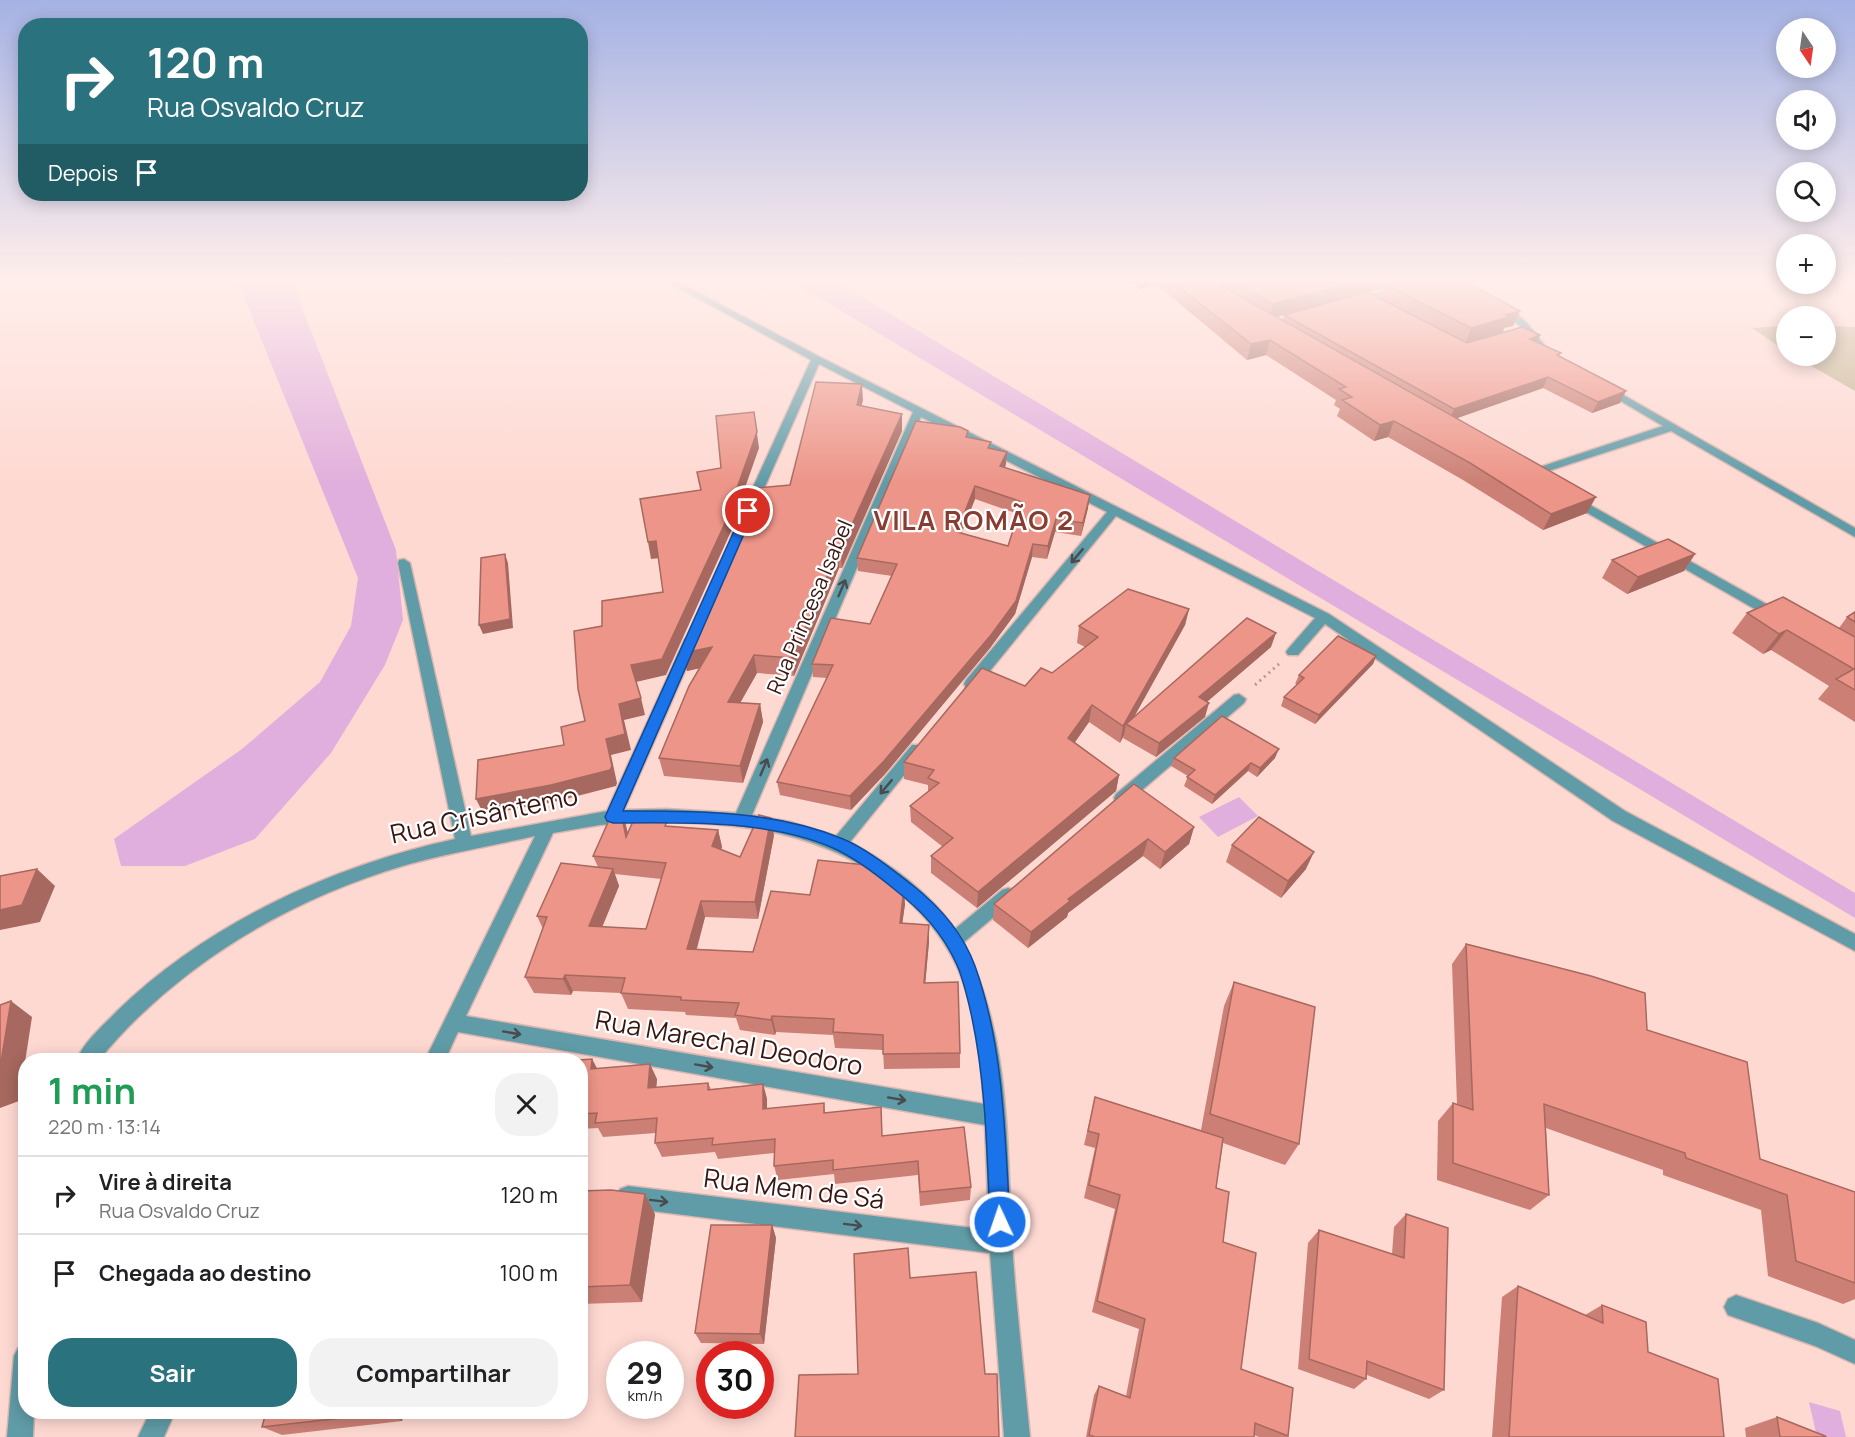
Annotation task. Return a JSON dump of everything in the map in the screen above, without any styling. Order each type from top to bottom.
[{"type":"street","points":[[797,349],[1114,511],[1266,585],[1324,617],[1619,816],[1855,943]]},
{"type":"street","points":[[1544,349],[1550,354]]},
{"type":"street","points":[[743,522],[816,359]]},
{"type":"street","points":[[1593,380],[1855,533]]},
{"type":"street","name":"Rua Princesa Isabel","points":[[741,821],[919,410]]},
{"type":"street","points":[[1529,474],[1671,427]]},
{"type":"street","points":[[1559,492],[1794,626]]},
{"type":"street","points":[[965,691],[1114,511]]},
{"type":"street","points":[[404,563],[464,844]]},
{"type":"street","points":[[1293,652],[1324,617]]},
{"type":"street","points":[[613,817],[695,632]]},
{"type":"street","points":[[1105,812],[1239,699]]},
{"type":"street","points":[[839,844],[928,736]]},
{"type":"street","name":"Rua Crisântemo","points":[[93,1053],[134,1008],[180,968],[251,924],[345,879],[406,858],[464,844],[613,817],[684,816],[741,821],[776,826],[839,844],[884,872],[929,908],[953,941],[966,965],[988,1051],[1017,1437]]},
{"type":"street","points":[[439,1053],[547,828]]},
{"type":"street","points":[[953,941],[1025,880]]},
{"type":"street","name":"Rua Marechal Deodoro","points":[[455,1023],[994,1116]]},
{"type":"street","name":"Rua Mem de Sá","points":[[604,1194],[1001,1243]]},
{"type":"street","points":[[1736,1307],[1818,1335],[1855,1352]]},
{"type":"street","points":[[20,1437],[21,1419]]},
{"type":"street","points":[[151,1437],[160,1419]]},
{"type":"path","points":[[1239,699],[1293,652]]},
{"type":"shaded area","points":[[265,349],[318,349],[396,550],[403,620],[385,665],[331,753],[255,839],[185,866],[121,866],[114,839],[242,749],[320,682],[351,626],[358,578]]},
{"type":"shaded area","points":[[905,349],[949,349],[1855,893],[1855,918]]},
{"type":"shaded area","points":[[1836,349],[1855,349],[1855,391],[1811,366],[1836,366]]},
{"type":"shaded area","points":[[1239,797],[1258,816],[1218,837],[1199,817]]},
{"type":"shaded area","points":[[1809,1402],[1840,1411],[1846,1437],[1817,1437]]},
{"type":"building","points":[[1285,349],[1334,349],[1596,497],[1551,514],[1470,463],[1394,421],[1380,425],[1342,400],[1352,397],[1339,389],[1346,387]]},
{"type":"building","points":[[1346,349],[1552,349],[1561,353],[1557,355],[1626,391],[1598,402],[1548,377],[1454,409]]},
{"type":"building","points":[[816,382],[862,384],[857,405],[902,414],[840,551],[838,551],[792,658],[754,655],[728,702],[760,704],[740,766],[659,758],[689,686],[712,647],[683,653],[757,488],[790,485]]},
{"type":"building","points":[[754,412],[757,432],[736,491],[740,491],[662,659],[631,665],[641,698],[619,704],[625,734],[606,739],[612,766],[610,770],[551,785],[476,799],[478,760],[564,745],[561,727],[585,721],[578,689],[574,631],[602,626],[602,601],[663,592],[656,541],[648,542],[640,499],[701,490],[697,472],[721,468],[716,416]]},
{"type":"building","points":[[916,421],[960,427],[968,431],[966,437],[991,442],[988,448],[1007,452],[1000,466],[1090,495],[1083,523],[1056,519],[1048,546],[1033,544],[1016,601],[991,635],[884,761],[850,796],[777,782],[833,665],[812,664],[831,618],[870,624],[897,564],[857,558]],"holes":[[[975,486],[1022,502],[1008,546],[957,532]]]},
{"type":"building","points":[[1668,539],[1695,554],[1638,577],[1612,560]]},
{"type":"building","points":[[505,554],[510,619],[479,625],[481,558]]},
{"type":"building","points":[[1128,589],[1189,609],[1123,726],[1092,705],[1068,738],[1119,775],[978,892],[931,856],[953,838],[910,806],[939,783],[928,778],[934,770],[904,762],[982,668],[1025,686],[1041,668],[1052,673],[1098,637],[1079,626]]},
{"type":"building","points":[[1783,597],[1855,637],[1855,690],[1836,679],[1854,669],[1787,630],[1779,634],[1747,613]]},
{"type":"building","points":[[1855,612],[1855,622],[1847,617]]},
{"type":"building","points":[[1247,618],[1276,633],[1199,697],[1209,703],[1159,743],[1126,724]]},
{"type":"building","points":[[1338,636],[1376,656],[1319,715],[1284,697],[1304,678],[1299,675]]},
{"type":"building","points":[[1222,716],[1279,749],[1260,768],[1251,763],[1215,795],[1187,777],[1195,770],[1174,758]]},
{"type":"building","points":[[1134,784],[1194,827],[1165,852],[1148,839],[1068,899],[1070,901],[1031,932],[994,904]]},
{"type":"building","points":[[620,808],[626,837],[634,819],[667,822],[665,826],[718,830],[712,846],[740,857],[759,815],[771,818],[755,902],[701,901],[687,949],[753,952],[771,891],[810,895],[818,860],[876,866],[904,888],[900,923],[929,925],[924,983],[958,982],[960,1053],[883,1054],[883,1035],[833,1032],[834,1019],[772,1016],[771,1020],[735,1015],[739,1003],[681,1000],[681,997],[621,993],[625,978],[565,975],[563,979],[525,977],[547,917],[537,916],[561,863],[613,869],[589,926],[646,929],[666,863],[593,856],[614,809]]},
{"type":"building","points":[[1259,817],[1314,852],[1288,881],[1232,845]]},
{"type":"building","points":[[37,869],[22,905],[0,910],[0,876]]},
{"type":"building","points":[[1466,944],[1591,976],[1645,993],[1647,1030],[1747,1062],[1760,1159],[1855,1192],[1855,1283],[1796,1261],[1787,1195],[1686,1158],[1685,1153],[1544,1104],[1549,1195],[1453,1163],[1453,1103],[1473,1110]]},
{"type":"building","points":[[1234,982],[1315,1007],[1299,1144],[1210,1114]]},
{"type":"building","points":[[11,1001],[0,1068],[0,1005]]},
{"type":"building","points":[[588,1059],[592,1059],[591,1069],[650,1064],[648,1088],[708,1083],[708,1090],[763,1084],[763,1109],[824,1103],[824,1113],[881,1107],[882,1136],[964,1127],[971,1187],[920,1192],[918,1161],[833,1170],[833,1160],[774,1166],[775,1139],[712,1145],[713,1138],[655,1143],[657,1118],[595,1123],[597,1113],[588,1114]]},
{"type":"building","points":[[1095,1097],[1223,1138],[1216,1188],[1229,1192],[1223,1242],[1256,1253],[1241,1369],[1293,1388],[1288,1436],[1255,1423],[1254,1437],[1095,1437],[1089,1435],[1099,1386],[1130,1398],[1145,1319],[1097,1301],[1120,1195],[1089,1185],[1099,1134],[1088,1131]]},
{"type":"building","points":[[611,1190],[645,1194],[630,1285],[588,1287],[588,1191]]},
{"type":"building","points":[[1406,1214],[1448,1228],[1444,1390],[1367,1361],[1366,1379],[1309,1359],[1319,1230],[1404,1258]]},
{"type":"building","points":[[711,1225],[772,1225],[760,1334],[695,1333]]},
{"type":"building","points":[[908,1248],[910,1278],[976,1272],[985,1374],[997,1374],[999,1437],[795,1437],[799,1375],[858,1374],[854,1254]]},
{"type":"building","points":[[1518,1286],[1603,1323],[1602,1305],[1646,1322],[1648,1352],[1718,1379],[1724,1437],[1509,1437]]},
{"type":"building","points":[[1777,1417],[1825,1436],[1826,1437],[1780,1437]]},
{"type":"building","points":[[264,1419],[333,1419],[262,1427]]},
{"type":"district","name":"VILA ROMÃO 2","points":[[974,521]]},
{"type":"route","points":[[748,511],[613,817],[684,816],[741,821],[776,826],[806,834],[839,844],[884,872],[929,908],[953,941],[966,965],[988,1051],[1000,1222]]}]
